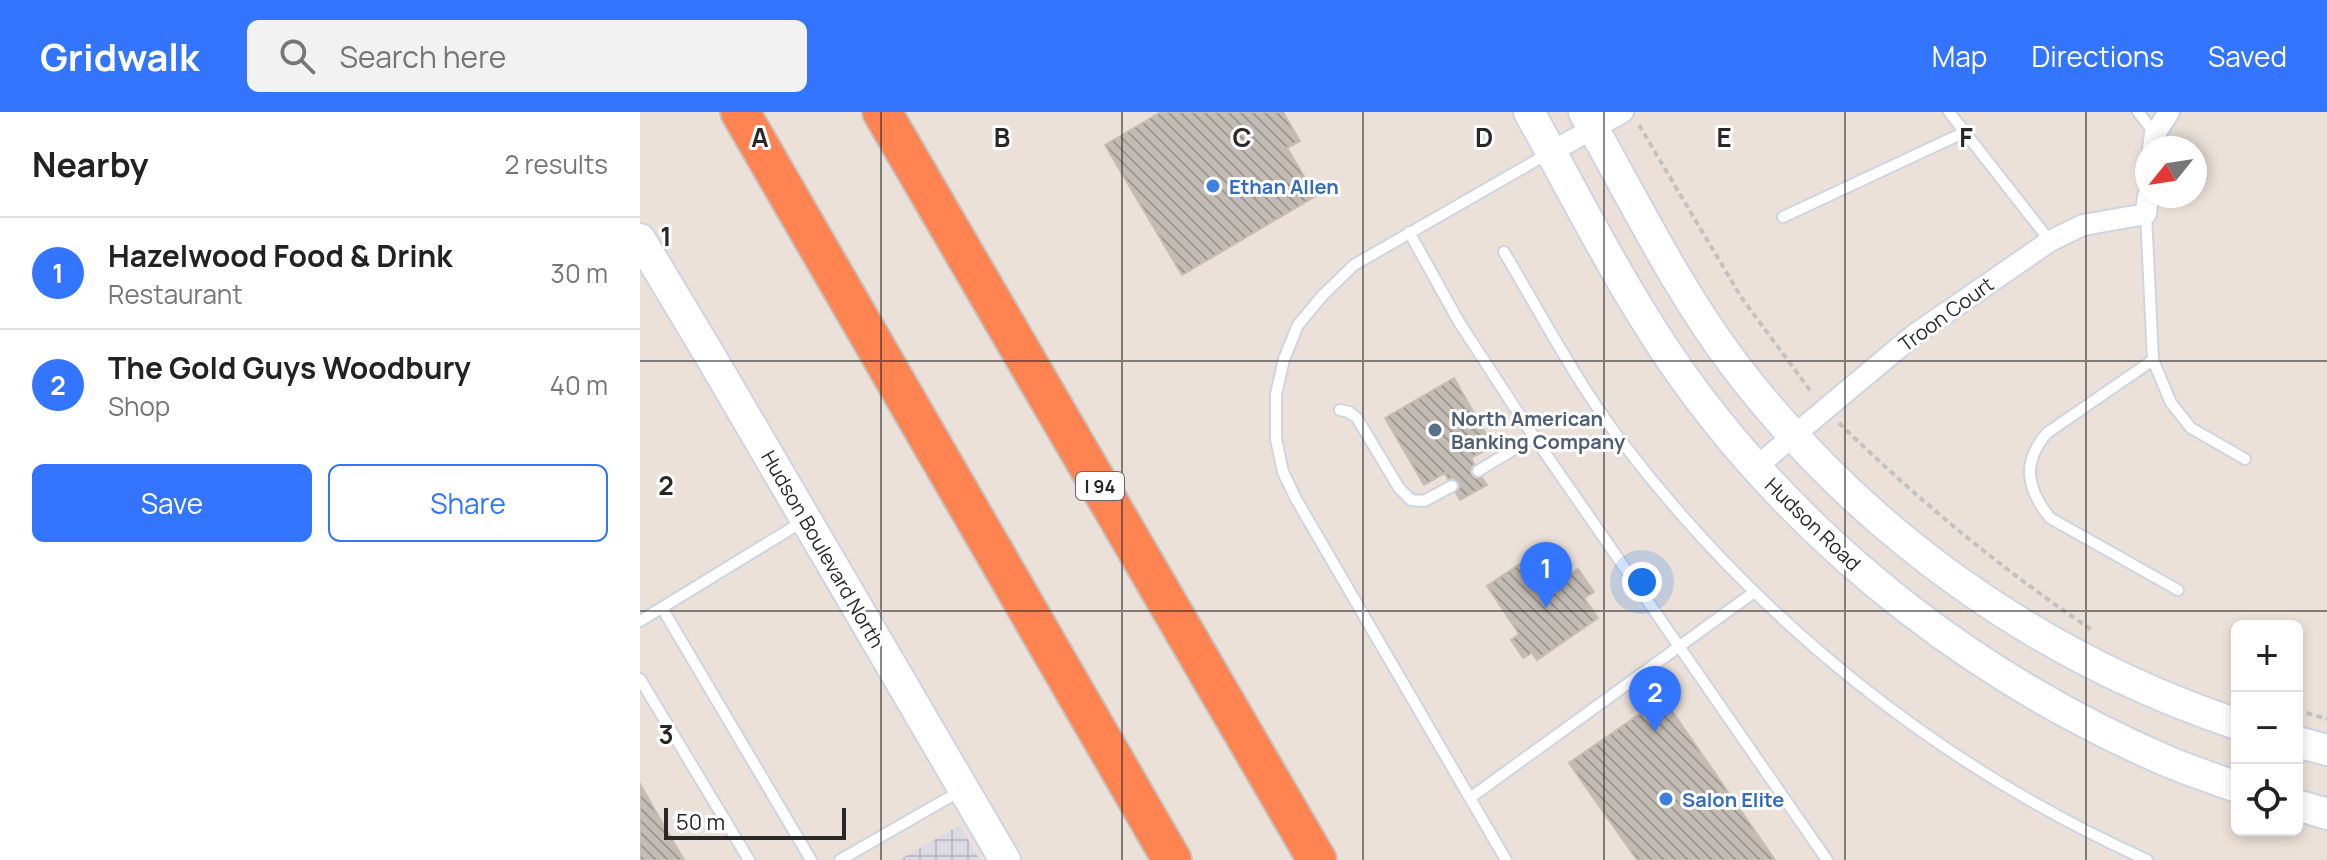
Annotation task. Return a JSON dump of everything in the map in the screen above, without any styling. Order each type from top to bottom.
[{"type":"highway","points":[[740,112],[1172,860]]},
{"type":"highway","name":"I 94","points":[[882,112],[1317,860]]},
{"type":"street","name":"Hudson Road","points":[[1529,112],[1655,335],[1695,393],[1755,468],[1807,523],[1913,612],[1969,653],[2032,692],[2100,730],[2170,763],[2231,785]]},
{"type":"street","points":[[1551,152],[1589,120],[1623,112]]},
{"type":"street","points":[[2157,136],[2169,112]]},
{"type":"street","points":[[1589,120],[1663,256],[1736,367],[1794,436],[1842,486],[1945,573],[1996,608],[2061,647],[2120,677],[2189,708],[2231,722]]},
{"type":"street","name":"Troon Court","points":[[1755,468],[1914,335],[2050,241],[2083,225],[2137,208]]},
{"type":"street","name":"Hudson Boulevard North","points":[[640,239],[1005,860]]},
{"type":"street","points":[[2303,744],[2327,750]]},
{"type":"street","points":[[2303,807],[2327,814]]},
{"type":"lane","points":[[1949,112],[2050,241]]},
{"type":"lane","points":[[2138,112],[2151,136]]},
{"type":"lane","points":[[1783,217],[1965,132]]},
{"type":"lane","points":[[1506,860],[1296,499],[1283,472],[1276,439],[1276,394],[1284,359],[1298,325],[1354,265],[1551,152]]},
{"type":"lane","points":[[2147,208],[2153,360],[2171,403],[2191,428],[2245,459]]},
{"type":"lane","points":[[1409,232],[1459,322],[1534,437],[1827,860]]},
{"type":"lane","points":[[1504,252],[1583,385],[1620,440],[1706,544],[1753,593],[1860,686],[1922,731],[1984,773],[2052,812],[2147,860]]},
{"type":"lane","points":[[2153,360],[2047,433],[2036,446],[2028,470],[2035,499],[2050,518],[2178,590]]},
{"type":"lane","points":[[1340,410],[1357,418],[1399,488],[1411,500],[1424,501],[1452,486]]},
{"type":"lane","points":[[1478,471],[1534,437]]},
{"type":"lane","points":[[640,621],[806,519]]},
{"type":"lane","points":[[1470,798],[1753,593]]},
{"type":"lane","points":[[662,608],[811,860]]},
{"type":"lane","points":[[640,679],[749,860]]},
{"type":"lane","points":[[840,860],[963,789]]},
{"type":"path","points":[[1640,126],[1741,297],[1824,409],[1923,502],[2051,602],[2100,635]]},
{"type":"path","points":[[2303,712],[2327,719]]},
{"type":"shaded area","points":[[960,825],[980,860],[899,860]]},
{"type":"building","points":[[1161,112],[1283,112],[1300,141],[1287,148],[1316,196],[1182,275],[1105,145]]},
{"type":"building","points":[[1454,378],[1493,446],[1471,458],[1474,464],[1471,474],[1482,478],[1487,485],[1460,500],[1456,493],[1459,482],[1448,479],[1445,473],[1424,485],[1385,418]]},
{"type":"building","points":[[1548,545],[1569,575],[1578,569],[1594,592],[1584,598],[1598,618],[1537,660],[1532,653],[1523,658],[1511,640],[1519,634],[1487,586]]},
{"type":"building","points":[[1663,698],[1775,860],[1637,860],[1569,763]]},
{"type":"building","points":[[640,784],[684,860],[640,860]]},
{"type":"place","name":"Ethan Allen","points":[[1213,186]]},
{"type":"place","name":"North American Banking Company","points":[[1435,430]]},
{"type":"place","name":"Hazelwood Food & Drink","points":[[1546,608]]},
{"type":"place","name":"The Gold Guys Woodbury","points":[[1655,732]]},
{"type":"place","name":"Salon Elite","points":[[1666,799]]}]
